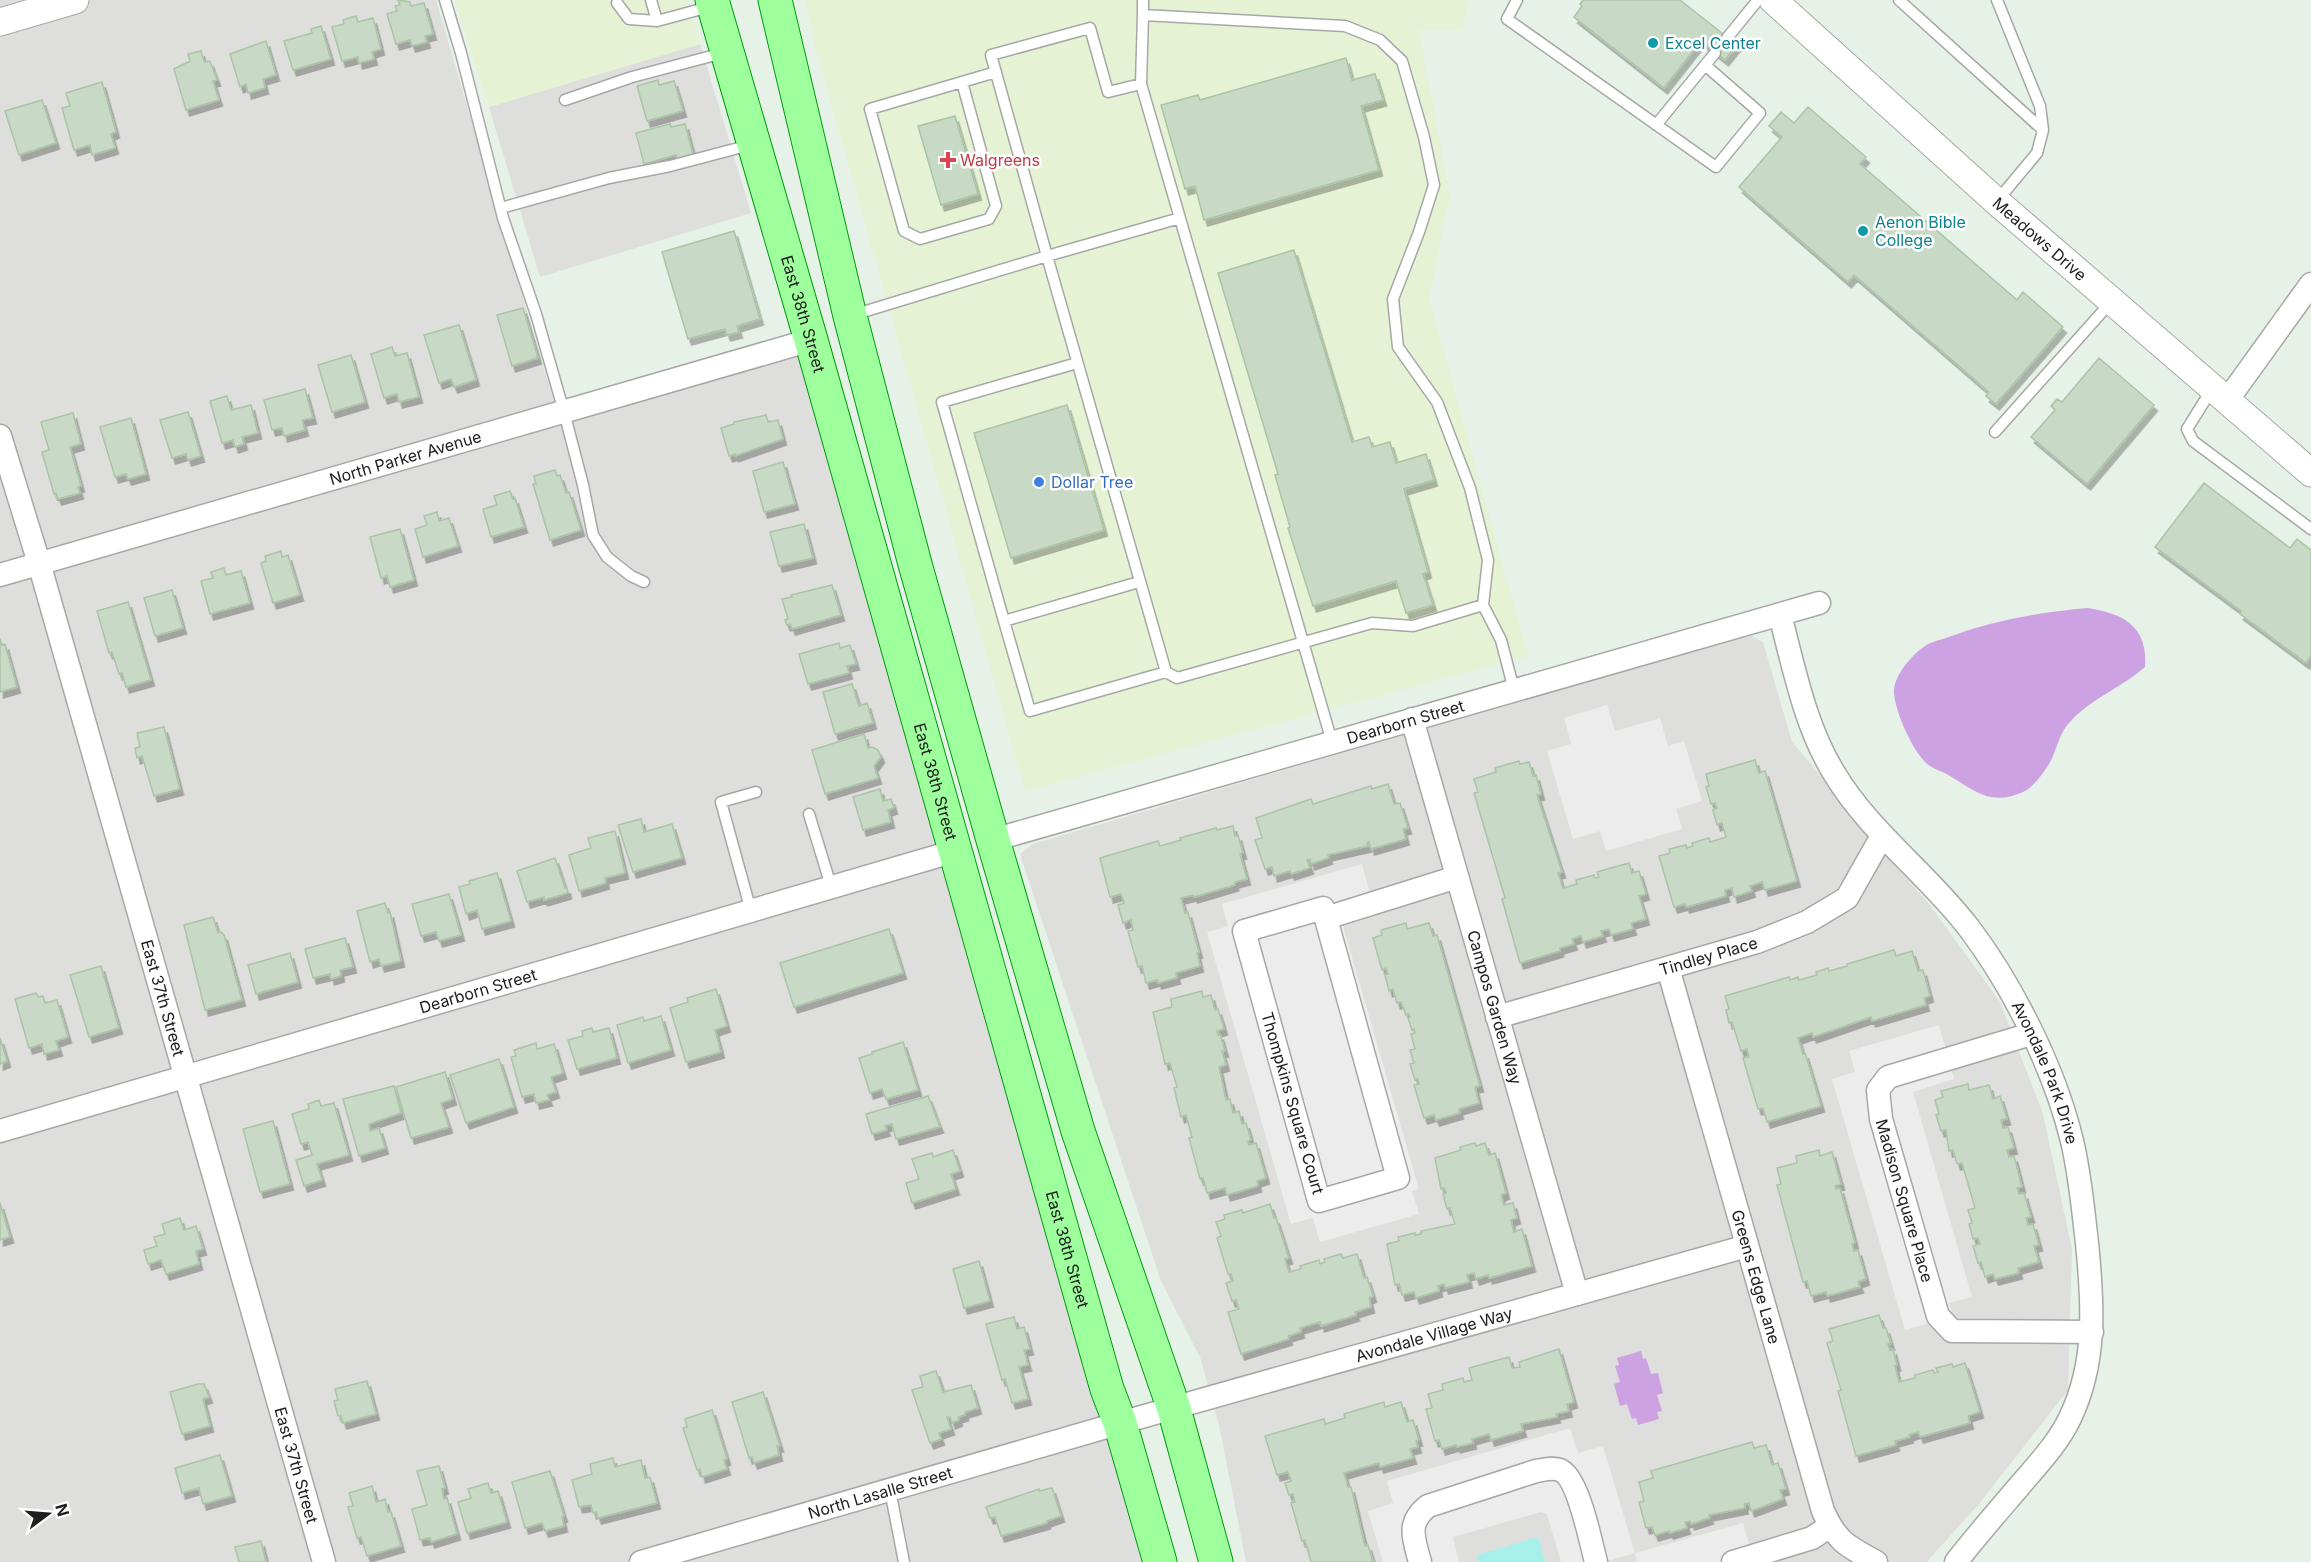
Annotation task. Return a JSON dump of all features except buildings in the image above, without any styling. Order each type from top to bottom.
[{"type":"main road","points":[[775,0],[850,316],[915,564],[1078,1131],[1174,1409],[1216,1562]]},
{"type":"main road","name":"East 38th Street","points":[[712,3],[811,340],[1104,1378],[1120,1423],[1160,1562]]},
{"type":"street","points":[[0,22],[75,0]]},
{"type":"street","name":"Meadows Drive","points":[[1773,0],[1997,202],[2311,473]]},
{"type":"street","points":[[2219,395],[2311,284]]},
{"type":"street","name":"North Parker Avenue","points":[[0,575],[811,340]]},
{"type":"street","name":"East 37th Street","points":[[0,435],[39,563],[324,1562]]},
{"type":"street","name":"Dearborn Street","points":[[993,840],[1820,603]]},
{"type":"street","name":"Avondale Park Drive","points":[[1780,615],[1804,703],[1822,753],[1848,795],[1882,836],[1968,927],[2001,976],[2053,1079],[2073,1142],[2092,1288],[2092,1332],[2086,1374],[2079,1398],[2056,1444],[1956,1562]]},
{"type":"street","name":"Campos Garden Way","points":[[1412,719],[1577,1294]]},
{"type":"street","name":"Tindley Place","points":[[1497,1017],[1773,936],[1830,910],[1847,898],[1882,836]]},
{"type":"street","name":"Dearborn Street","points":[[0,1131],[955,851]]},
{"type":"street","name":"Thompkins Square Court","points":[[1326,918],[1457,877]]},
{"type":"street","name":"Thompkins Square Court","points":[[1323,908],[1326,918],[1398,1178],[1319,1201],[1244,931],[1323,908]]},
{"type":"street","name":"Greens Edge Lane","points":[[1668,968],[1820,1499],[1830,1526],[1840,1542],[1876,1562]]},
{"type":"street","name":"Madison Square Place","points":[[2031,1034],[1888,1077],[1878,1090],[1881,1119],[1938,1316],[1952,1330],[2092,1332]]},
{"type":"street","name":"Avondale Village Way","points":[[1120,1423],[1747,1246]]},
{"type":"street","name":"North Lasalle Street","points":[[641,1562],[1120,1423]]},
{"type":"street","points":[[1420,1562],[1413,1538],[1413,1523],[1419,1513],[1428,1506],[1551,1468],[1561,1470],[1568,1475],[1575,1489],[1596,1562]]},
{"type":"street","points":[[1733,1562],[1812,1538],[1830,1526]]},
{"type":"lane","points":[[445,0],[501,208],[536,314],[564,412],[593,535],[607,557],[631,576],[644,582]]},
{"type":"lane","points":[[651,0],[657,21]]},
{"type":"lane","points":[[1143,0],[1141,84],[1332,742]]},
{"type":"lane","points":[[1518,0],[1507,19],[1716,167],[1760,113],[1706,65]]},
{"type":"lane","points":[[1727,38],[1758,0]]},
{"type":"lane","points":[[1899,0],[2043,130]]},
{"type":"lane","points":[[1997,0],[2040,106],[2043,130],[2037,153],[1997,202]]},
{"type":"lane","points":[[617,3],[629,19],[657,21],[712,3]]},
{"type":"lane","points":[[1143,15],[1345,26],[1380,40],[1402,61],[1424,137],[1434,185],[1393,299],[1398,346],[1437,402],[1470,488],[1488,560],[1483,605],[1501,640],[1514,690]]},
{"type":"lane","points":[[1141,84],[1108,92],[1090,28],[991,55],[1166,672]]},
{"type":"lane","points":[[565,100],[632,77],[727,52]]},
{"type":"lane","points":[[1656,125],[1715,53]]},
{"type":"lane","points":[[962,82],[996,206],[989,219],[920,238],[904,231],[870,109],[996,72]]},
{"type":"lane","points":[[501,208],[609,178],[670,166],[753,144]]},
{"type":"lane","points":[[850,316],[1180,218]]},
{"type":"lane","points":[[1995,432],[2112,302]]},
{"type":"lane","points":[[1077,363],[942,402],[1030,711],[1166,672],[1177,678],[1372,623],[1413,626],[1483,605]]},
{"type":"lane","points":[[2219,395],[2187,429],[2193,441],[2311,530]]},
{"type":"lane","points":[[1004,621],[1139,582]]},
{"type":"lane","points":[[751,911],[721,802],[756,792]]},
{"type":"lane","points":[[809,814],[831,886]]},
{"type":"lane","points":[[890,1490],[904,1562]]},
{"type":"shaded area","points":[[0,0],[436,0],[559,420],[810,351],[1153,1562],[0,1562]]},
{"type":"shaded area","points":[[455,0],[686,0],[700,44],[489,107]]},
{"type":"shaded area","points":[[805,0],[1468,0],[1463,30],[1419,30],[1450,195],[1429,298],[1528,656],[1025,791],[816,49]]},
{"type":"shaded area","points":[[700,44],[751,213],[540,277],[489,107]]},
{"type":"shaded area","points":[[2088,608],[2113,614],[2132,625],[2143,642],[2145,667],[2086,707],[2069,723],[2048,765],[2033,785],[2013,796],[1994,798],[1976,792],[1924,761],[1906,731],[1897,708],[1894,690],[1905,665],[1915,654],[1930,643],[1998,622]]},
{"type":"shaded area","points":[[1748,634],[1763,642],[1792,742],[1929,904],[2000,1002],[2043,1114],[2072,1249],[2068,1390],[1978,1505],[1928,1562],[1246,1562],[1219,1425],[1200,1357],[1161,1281],[1020,854],[1033,844]]},
{"type":"shaded area","points":[[1607,705],[1615,731],[1660,718],[1668,746],[1684,741],[1702,801],[1676,809],[1682,829],[1606,851],[1600,831],[1573,839],[1547,751],[1571,744],[1564,718]]},
{"type":"shaded area","points":[[1362,864],[1376,916],[1343,926],[1419,1189],[1412,1191],[1419,1214],[1320,1242],[1313,1218],[1291,1224],[1207,932],[1228,926],[1222,904]]},
{"type":"shaded area","points":[[1939,1025],[1954,1079],[1913,1092],[1972,1297],[1949,1303],[1953,1316],[1905,1330],[1832,1079],[1855,1072],[1849,1051]]},
{"type":"shaded area","points":[[1641,1351],[1651,1374],[1658,1373],[1663,1393],[1657,1395],[1662,1411],[1657,1412],[1659,1419],[1638,1425],[1636,1418],[1632,1419],[1627,1404],[1620,1406],[1614,1384],[1620,1382],[1615,1366],[1619,1365],[1617,1358]]},
{"type":"shaded area","points":[[1570,1428],[1578,1453],[1603,1446],[1635,1553],[1604,1562],[1561,1562],[1547,1514],[1541,1512],[1453,1537],[1459,1562],[1383,1562],[1368,1511],[1393,1503],[1387,1481]]},
{"type":"shaded area","points":[[1743,1523],[1754,1562],[1637,1562],[1635,1553]]},
{"type":"shaded area","points":[[1538,1537],[1545,1562],[1479,1562],[1477,1555]]},
{"type":"place","name":"Excel Center","points":[[1653,43]]},
{"type":"place","name":"Walgreens","points":[[948,160]]},
{"type":"place","name":"Aenon Bible College","points":[[1863,231]]},
{"type":"place","name":"Dollar Tree","points":[[1039,482]]}]
